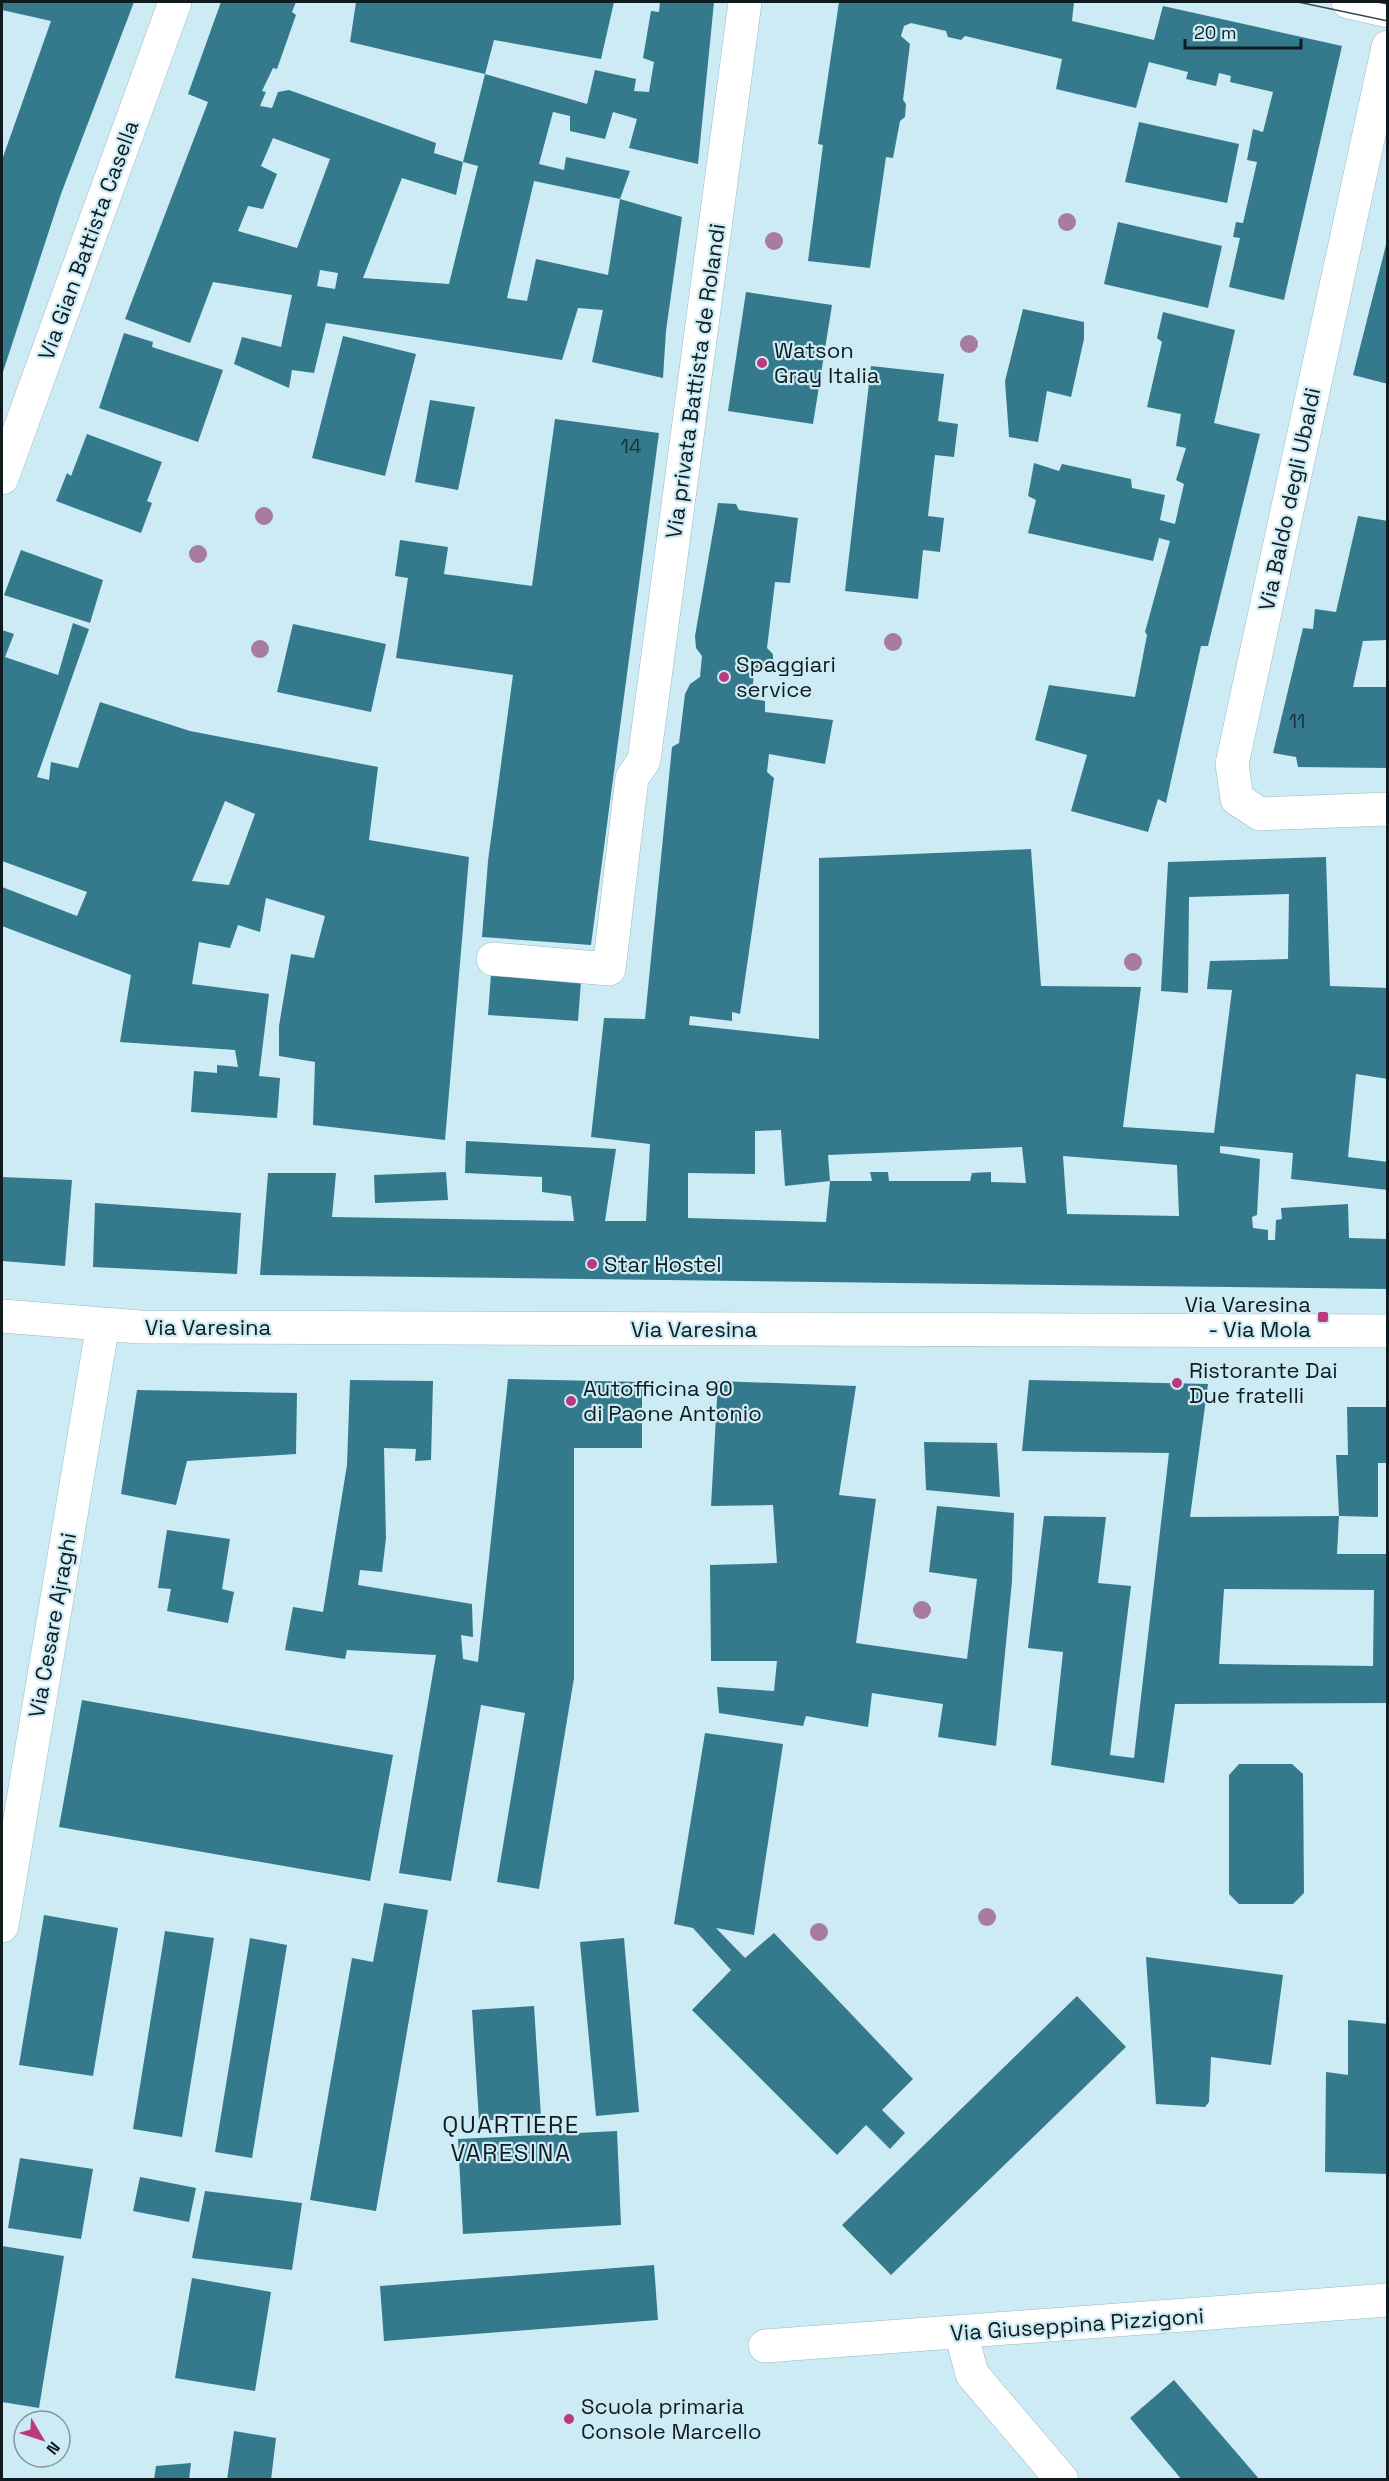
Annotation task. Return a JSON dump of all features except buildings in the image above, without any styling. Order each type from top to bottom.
[{"type":"street","name":"Via Gian Battista Casella","points":[[2,478],[175,2]]},
{"type":"street","name":"Via privata Battista de Rolandi","points":[[494,959],[609,969],[632,778],[644,760],[745,2]]},
{"type":"street","points":[[1348,2],[1388,10]]},
{"type":"street","name":"Via Baldo degli Ubaldi","points":[[1388,47],[1232,764],[1237,800],[1260,814],[1388,809]]},
{"type":"street","name":"Via Varesina","points":[[2,1316],[152,1327],[1388,1331]]},
{"type":"street","name":"Via Cesare Ajraghi","points":[[2,1926],[104,1324]]},
{"type":"street","name":"Via Giuseppina Pizzigoni","points":[[765,2346],[1388,2300]]},
{"type":"street","points":[[961,2333],[972,2374],[1062,2480]]},
{"type":"tram line","points":[[1298,2],[1388,21]]},
{"type":"tram line","points":[[1377,2],[1388,4]]},
{"type":"place","name":"Watson Gray Italia","points":[[762,363]]},
{"type":"place","name":"Spaggiari service","points":[[724,677]]},
{"type":"place","name":"Star Hostel","points":[[592,1264]]},
{"type":"place","name":"Via Varesina - Via Mola","points":[[1323,1317]]},
{"type":"place","name":"Ristorante Dai Due fratelli","points":[[1177,1383]]},
{"type":"place","name":"Autofficina 90 di Paone Antonio","points":[[571,1401]]},
{"type":"place","name":"Scuola primaria Console Marcello","points":[[569,2419]]},
{"type":"district","name":"QUARTIERE VARESINA","points":[[511,2139]]}]
